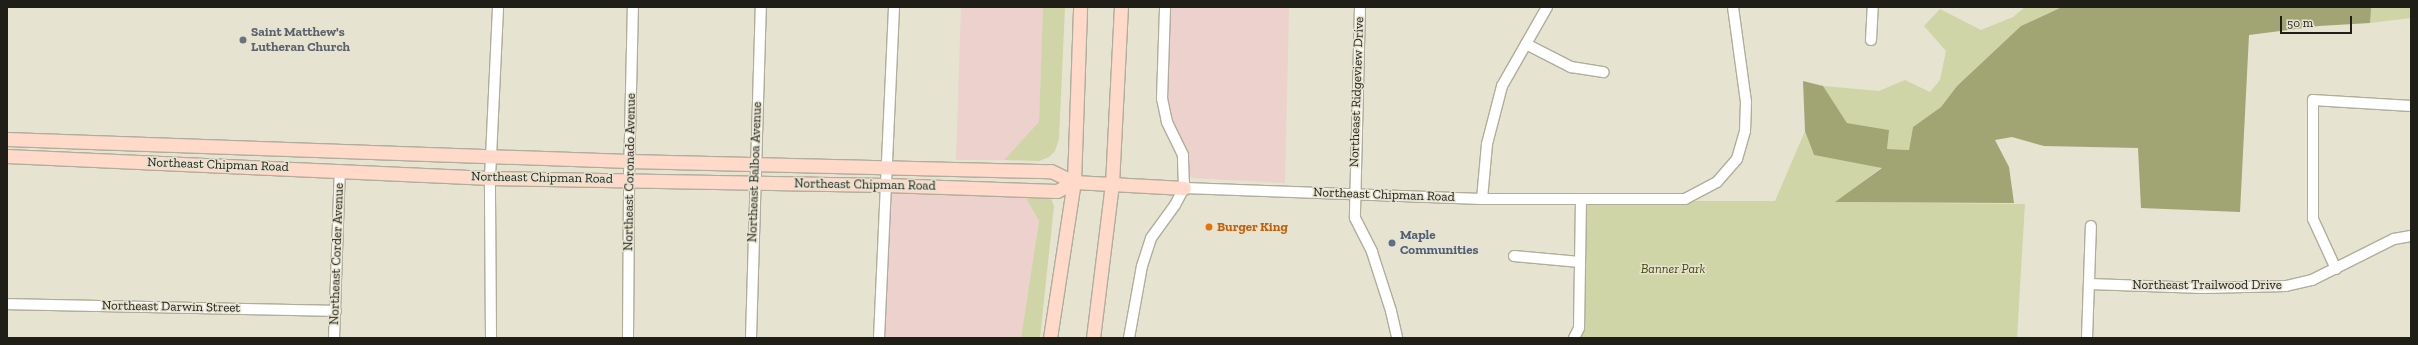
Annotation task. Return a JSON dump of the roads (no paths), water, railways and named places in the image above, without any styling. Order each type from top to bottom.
[{"type":"main road","points":[[1050,338],[1074,182],[1080,7]]},
{"type":"main road","points":[[1093,338],[1112,184],[1121,7]]},
{"type":"main road","name":"Northeast Chipman Road","points":[[7,139],[339,152],[491,155],[629,161],[1050,171],[1074,182],[1184,188]]},
{"type":"main road","points":[[210,165],[242,160],[326,162],[336,160],[339,152]]},
{"type":"main road","name":"Northeast Chipman Road","points":[[7,156],[490,178],[629,179],[1056,191],[1074,182]]},
{"type":"main road","points":[[967,169],[968,188]]},
{"type":"street","points":[[491,338],[490,178],[498,7]]},
{"type":"street","name":"Northeast Coronado Avenue","points":[[628,338],[629,161],[634,7]]},
{"type":"street","name":"Northeast Balboa Avenue","points":[[751,338],[755,164],[761,7]]},
{"type":"street","points":[[879,338],[894,7]]},
{"type":"street","points":[[1130,338],[1142,266],[1151,238],[1176,205],[1184,188],[1182,155],[1167,122],[1162,98],[1165,7]]},
{"type":"street","name":"Northeast Ridgeview Drive","points":[[1360,7],[1354,194],[1355,218],[1372,252],[1391,311],[1396,338]]},
{"type":"street","points":[[1482,199],[1487,144],[1502,86],[1547,7]]},
{"type":"street","name":"Northeast Chipman Road","points":[[1184,188],[1482,199],[1581,201],[1685,200],[1717,182],[1738,159],[1745,131],[1746,102],[1733,7]]},
{"type":"street","points":[[1871,40],[1873,7]]},
{"type":"street","points":[[1526,44],[1571,67],[1604,72]]},
{"type":"street","points":[[2336,269],[2313,219],[2313,100],[2411,106]]},
{"type":"street","name":"Northeast Corder Avenue","points":[[334,338],[340,170]]},
{"type":"street","points":[[1574,338],[1579,328],[1581,201]]},
{"type":"street","points":[[2087,338],[2091,226]]},
{"type":"street","name":"Northeast Trailwood Drive","points":[[2089,284],[2203,288],[2286,286],[2312,280],[2394,239],[2411,236]]},
{"type":"street","points":[[1514,256],[1580,262]]},
{"type":"street","name":"Northeast Darwin Street","points":[[7,304],[336,311]]},
{"type":"place","name":"Saint Matthew's Lutheran Church","points":[[243,40]]},
{"type":"place","name":"Burger King","points":[[1209,227]]},
{"type":"place","name":"Maple Communities","points":[[1392,243]]},
{"type":"park label","name":"Banner Park","points":[[1673,269]]}]
